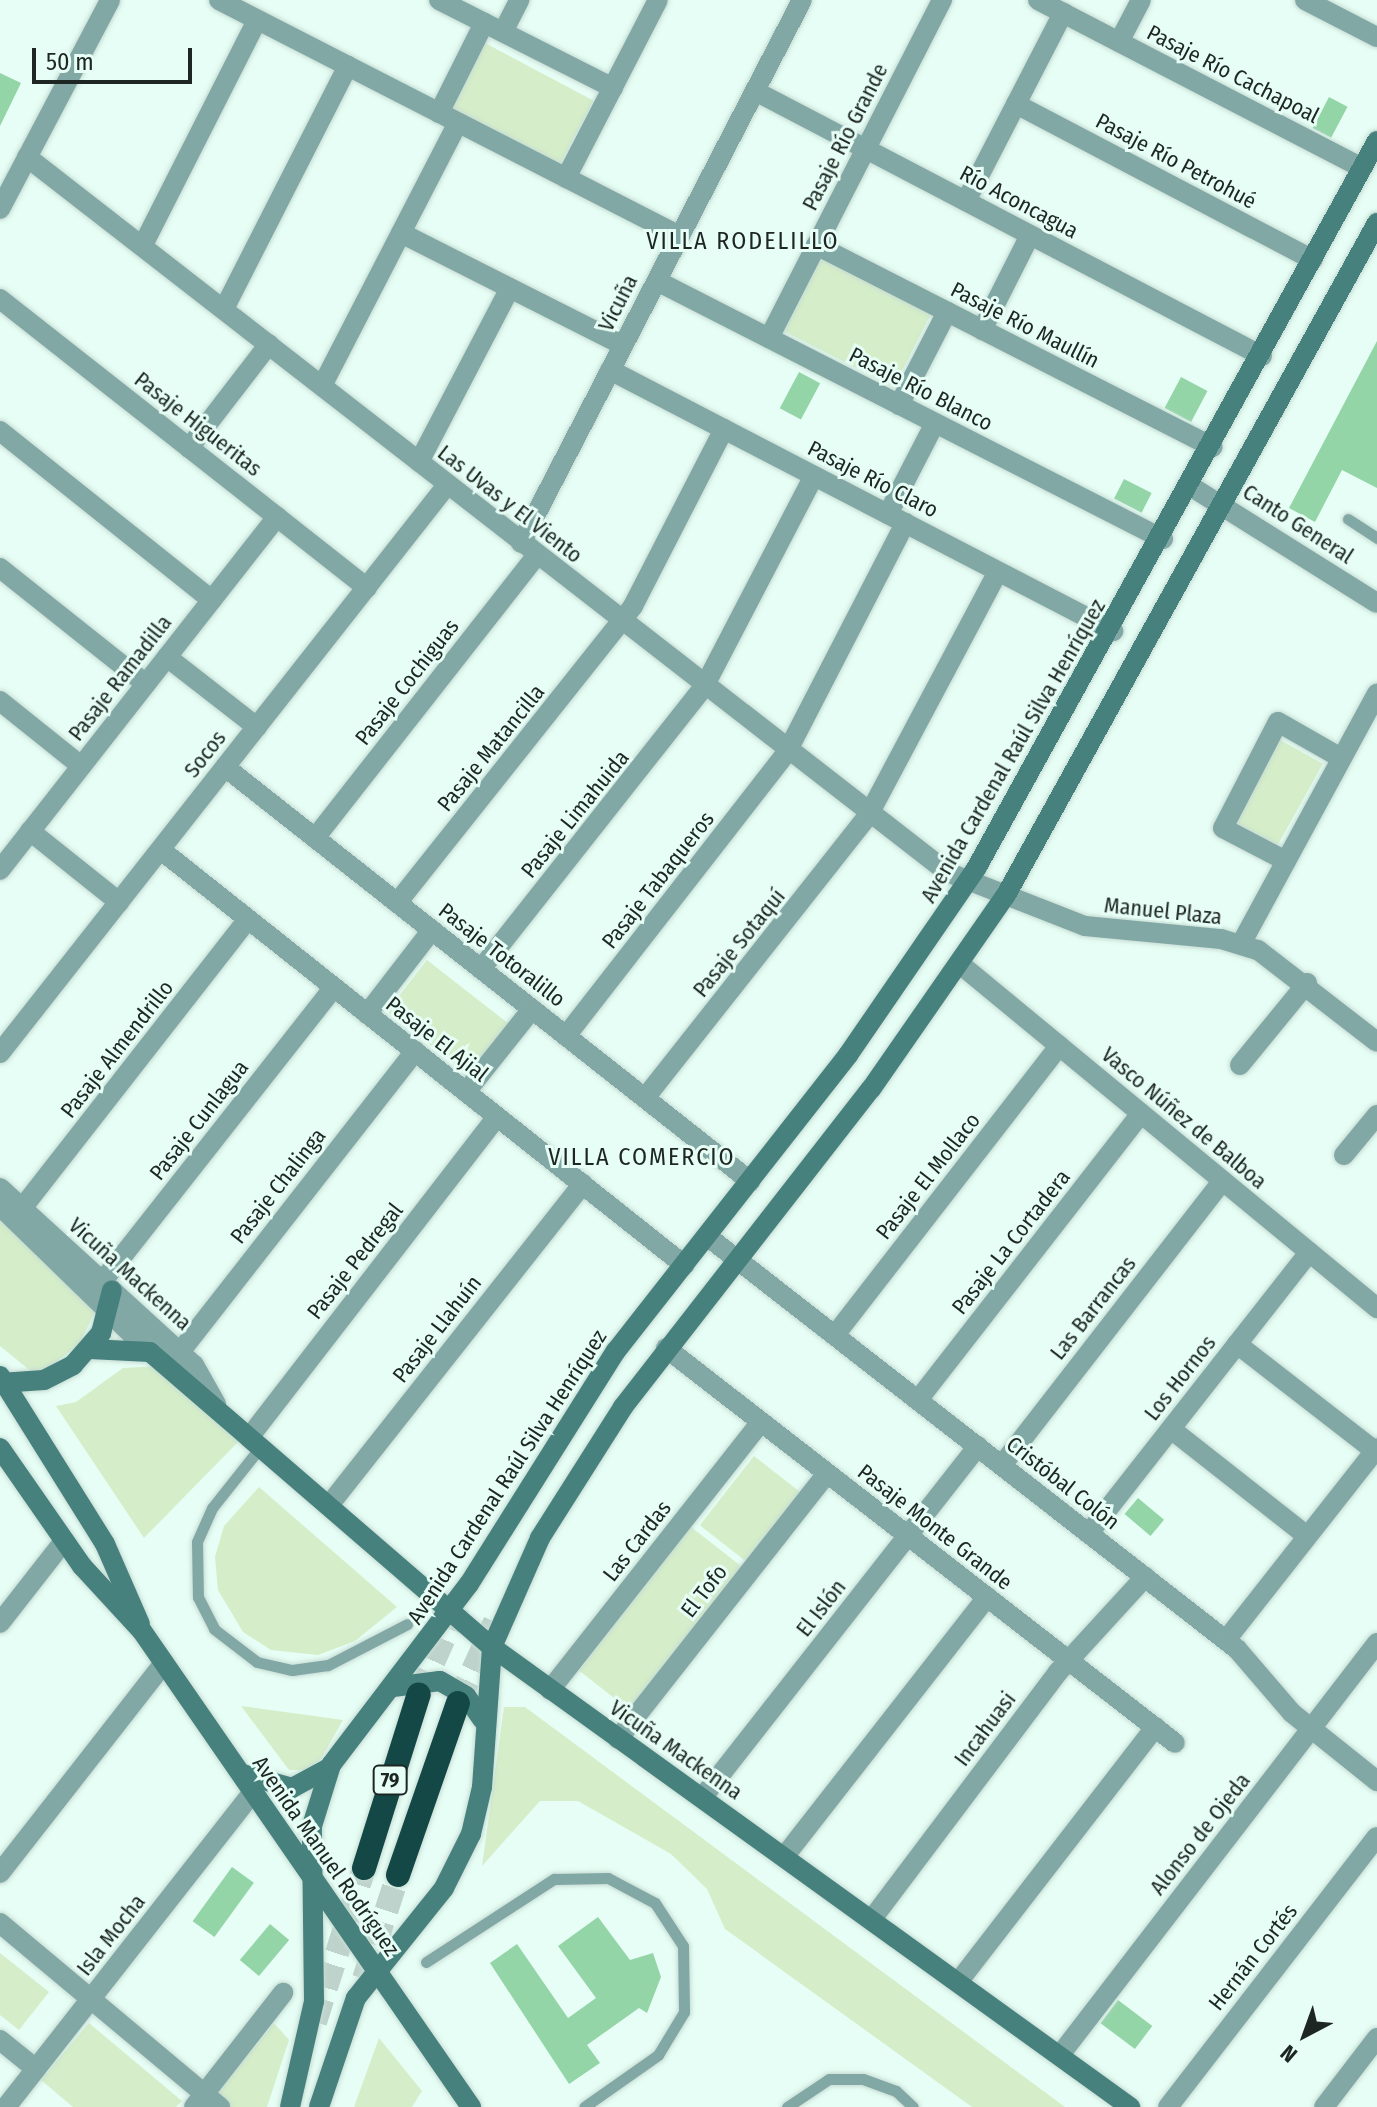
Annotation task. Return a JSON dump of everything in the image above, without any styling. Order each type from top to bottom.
[{"type":"highway","name":"79","points":[[364,1868],[419,1694]]},
{"type":"highway","name":"79","points":[[398,1875],[458,1703]]},
{"type":"main road","name":"Avenida Cardenal Raúl Silva Henríquez","points":[[290,2107],[314,2001],[309,1874],[314,1814],[331,1765],[450,1610],[577,1407],[750,1181],[969,880],[1113,631],[1377,141]]},
{"type":"main road","points":[[319,2107],[349,2014],[376,1971],[461,1857],[482,1787],[483,1720],[492,1647],[540,1538],[666,1348],[960,964],[1006,895],[1377,223]]},
{"type":"main road","points":[[2,1381],[44,1380],[90,1349],[108,1314],[107,1286]]},
{"type":"main road","points":[[90,1349],[150,1352]]},
{"type":"main road","name":"Vicuña Mackenna","points":[[150,1352],[216,1404],[492,1647],[1130,2107]]},
{"type":"main road","name":"Avenida Manuel Rodríguez","points":[[2,1381],[105,1544],[142,1631]]},
{"type":"main road","name":"Avenida Manuel Rodríguez","points":[[0,1448],[64,1541],[142,1631],[471,2107]]},
{"type":"main road","points":[[391,1688],[440,1681],[466,1696],[483,1720]]},
{"type":"main road","points":[[240,1773],[292,1788],[331,1765]]},
{"type":"street","points":[[0,209],[110,0]]},
{"type":"street","points":[[219,0],[680,236]]},
{"type":"street","points":[[439,0],[613,88]]},
{"type":"street","points":[[439,113],[494,27],[519,0]]},
{"type":"street","points":[[566,178],[658,0]]},
{"type":"street","name":"Vicuña","points":[[529,549],[610,370],[802,0]]},
{"type":"street","name":"Pasaje Río Grande","points":[[769,338],[942,0]]},
{"type":"street","name":"Pasaje Río Cachapoal","points":[[1038,0],[1362,168]]},
{"type":"street","points":[[1119,42],[1141,0]]},
{"type":"street","points":[[1305,0],[1377,37]]},
{"type":"street","points":[[966,201],[1063,13]]},
{"type":"street","points":[[143,245],[257,20]]},
{"type":"street","points":[[224,309],[348,66]]},
{"type":"street","name":"Río Aconcagua","points":[[755,91],[1262,356]]},
{"type":"street","name":"Pasaje Río Petrohué","points":[[1016,104],[1313,260]]},
{"type":"street","points":[[322,386],[458,123]]},
{"type":"street","name":"Las Uvas y El Viento","points":[[27,157],[868,816],[969,880]]},
{"type":"street","points":[[401,233],[623,345]]},
{"type":"street","points":[[982,330],[1030,235]]},
{"type":"street","name":"Pasaje Río Maullín","points":[[816,245],[1213,447]]},
{"type":"street","name":"Pasaje Río Blanco","points":[[657,281],[1163,539]]},
{"type":"street","points":[[419,462],[510,288]]},
{"type":"street","name":"Pasaje Higueritas","points":[[0,299],[367,588]]},
{"type":"street","points":[[899,405],[947,312]]},
{"type":"street","points":[[189,448],[269,344]]},
{"type":"street","name":"Pasaje Río Claro","points":[[610,370],[1113,631]]},
{"type":"street","name":"Pasaje Tabaqueros","points":[[566,1036],[787,752],[897,519],[935,423]]},
{"type":"street","points":[[621,622],[724,429]]},
{"type":"street","points":[[0,431],[212,600]]},
{"type":"street","name":"Pasaje Limahuida","points":[[481,969],[704,687],[814,476]]},
{"type":"street","name":"Socos","points":[[0,1053],[447,485]]},
{"type":"street","name":"Canto General","points":[[1192,487],[1377,603]]},
{"type":"street","name":"Pasaje Ramadilla","points":[[0,870],[8,844],[30,831],[277,517]]},
{"type":"street","name":"Pasaje Cochiguas","points":[[315,838],[529,549]]},
{"type":"street","points":[[0,568],[146,684]]},
{"type":"street","name":"Pasaje Sotaquí","points":[[645,1098],[868,816],[998,572]]},
{"type":"street","name":"Pasaje Matancilla","points":[[397,903],[621,622]]},
{"type":"street","points":[[167,657],[257,727]]},
{"type":"street","points":[[1241,944],[1377,693]]},
{"type":"street","points":[[0,701],[81,766]]},
{"type":"street","points":[[1286,861],[1223,828],[1278,722],[1341,758]]},
{"type":"street","name":"Pasaje Totoralillo","points":[[225,767],[750,1181]]},
{"type":"street","points":[[30,831],[119,902]]},
{"type":"street","name":"Pasaje El Ajial","points":[[161,850],[684,1265]]},
{"type":"street","name":"Manuel Plaza","points":[[969,880],[1085,926],[1241,944],[1307,983],[1377,1042]]},
{"type":"street","name":"Pasaje Almendrillo","points":[[23,1207],[248,919]]},
{"type":"street","points":[[367,1014],[432,930]]},
{"type":"street","name":"Vasco Núñez de Balboa","points":[[960,964],[1377,1308]]},
{"type":"street","points":[[1240,1065],[1307,983]]},
{"type":"street","name":"Pasaje Cunlagua","points":[[107,1286],[334,987]]},
{"type":"street","points":[[466,1092],[532,1009]]},
{"type":"street","name":"Pasaje El Mollaco","points":[[835,1335],[1059,1046]]},
{"type":"street","name":"Pasaje Chalinga","points":[[180,1352],[415,1051]]},
{"type":"street","name":"Pasaje La Cortadera","points":[[918,1400],[1141,1114]]},
{"type":"street","points":[[1344,1155],[1377,1115]]},
{"type":"street","name":"Pasaje Pedregal","points":[[256,1440],[497,1117]]},
{"type":"street","name":"Las Barrancas","points":[[1002,1465],[1222,1181]]},
{"type":"street","name":"Pasaje Llahuín","points":[[330,1504],[583,1184]]},
{"type":"street","name":"Vicuña Mackenna","points":[[0,1188],[180,1352],[216,1404]]},
{"type":"street","name":"Vicuña Mackenna","points":[[0,1206],[150,1352]]},
{"type":"street","name":"Cristóbal Colón","points":[[707,1236],[1226,1640],[1310,1730],[1377,1781]]},
{"type":"street","name":"Los Hornos","points":[[1089,1533],[1309,1252]]},
{"type":"street","points":[[1226,1640],[1376,1449],[1237,1344]]},
{"type":"street","name":"Pasaje Monte Grande","points":[[666,1348],[1175,1743]]},
{"type":"street","name":"Las Cardas","points":[[550,1690],[761,1422]]},
{"type":"street","points":[[1171,1429],[1307,1536]]},
{"type":"street","name":"El Islón","points":[[702,1798],[978,1446]]},
{"type":"street","name":"El Tofo","points":[[618,1739],[827,1473]]},
{"type":"street","points":[[0,1623],[64,1541]]},
{"type":"street","name":"Incahuasi","points":[[872,1919],[1071,1663],[1145,1577]]},
{"type":"street","points":[[784,1857],[987,1597]]},
{"type":"street","name":"Alonso de Ojeda","points":[[1060,2055],[1377,1643]]},
{"type":"street","points":[[0,1873],[164,1663]]},
{"type":"street","points":[[959,1981],[1155,1727]]},
{"type":"street","name":"Isla Mocha","points":[[6,2107],[253,1792]]},
{"type":"street","name":"Hernán Cortés","points":[[1168,2107],[1377,1837]]},
{"type":"street","points":[[0,1923],[91,1999],[206,2103],[283,1993]]},
{"type":"street","points":[[1324,2107],[1377,2038]]},
{"type":"street","points":[[0,2040],[36,2069]]},
{"type":"lane","points":[[1348,519],[1377,538]]},
{"type":"lane","points":[[256,1440],[212,1508],[197,1542],[198,1597],[214,1629],[257,1662],[292,1670],[328,1665],[407,1624]]},
{"type":"lane","points":[[426,1962],[554,1879],[608,1878],[655,1903],[685,1954],[684,2012],[658,2055],[584,2107]]},
{"type":"lane","points":[[787,2107],[829,2079],[863,2079],[896,2091],[913,2107]]},
{"type":"green space","points":[[485,43],[594,101],[557,169],[449,111]]},
{"type":"green space","points":[[821,259],[931,315],[894,387],[784,331]]},
{"type":"green space","points":[[1273,736],[1323,764],[1277,846],[1227,818]]},
{"type":"green space","points":[[427,960],[511,1025],[471,1076],[387,1011]]},
{"type":"green space","points":[[0,1217],[96,1310],[79,1344],[48,1368],[32,1372],[0,1346]]},
{"type":"green space","points":[[161,1366],[239,1441],[144,1538],[56,1406],[76,1402],[123,1368]]},
{"type":"green space","points":[[754,1456],[800,1492],[746,1561],[700,1525]]},
{"type":"green space","points":[[259,1487],[397,1607],[355,1641],[318,1655],[271,1650],[243,1632],[218,1590],[215,1557],[224,1526]]},
{"type":"green space","points":[[691,1527],[744,1568],[632,1712],[579,1670]]},
{"type":"green space","points":[[241,1706],[343,1720],[322,1757],[308,1770],[289,1770]]},
{"type":"green space","points":[[504,1707],[525,1707],[1065,2107],[972,2107],[725,1929],[707,1889],[671,1854],[578,1801],[540,1801],[482,1866]]},
{"type":"green space","points":[[0,1953],[49,1992],[19,2030],[0,2015]]},
{"type":"green space","points":[[89,2023],[182,2101],[176,2107],[73,2107],[41,2080]]},
{"type":"green space","points":[[274,2023],[289,2040],[267,2107],[206,2107]]},
{"type":"green space","points":[[379,2038],[422,2091],[412,2107],[354,2107]]},
{"type":"building","points":[[0,73],[21,83],[0,126]]},
{"type":"building","points":[[1329,97],[1348,107],[1331,138],[1313,128]]},
{"type":"building","points":[[1377,341],[1377,488],[1342,470],[1315,522],[1289,508]]},
{"type":"building","points":[[799,372],[820,383],[801,419],[780,408]]},
{"type":"building","points":[[1181,377],[1207,391],[1191,422],[1165,408]]},
{"type":"building","points":[[1124,479],[1152,493],[1142,513],[1114,499]]},
{"type":"building","points":[[1138,1498],[1164,1520],[1151,1536],[1125,1514]]},
{"type":"building","points":[[232,1867],[254,1883],[214,1937],[193,1921]]},
{"type":"building","points":[[598,1917],[630,1960],[653,1953],[661,1977],[647,2013],[639,2008],[587,2045],[600,2063],[569,2084],[490,1963],[517,1944],[568,2018],[596,1998],[558,1946]]},
{"type":"building","points":[[270,1924],[289,1940],[259,1976],[240,1960]]},
{"type":"building","points":[[1118,2000],[1152,2026],[1135,2049],[1101,2023]]},
{"type":"tunnel","points":[[419,1694],[460,1602]]},
{"type":"tunnel","points":[[458,1703],[495,1622]]},
{"type":"tunnel","points":[[315,2022],[364,1868]]},
{"type":"tunnel","points":[[364,1979],[398,1875]]},
{"type":"district","name":"VILLA RODELILLO","points":[[743,242]]},
{"type":"district","name":"VILLA COMERCIO","points":[[642,1158]]}]
